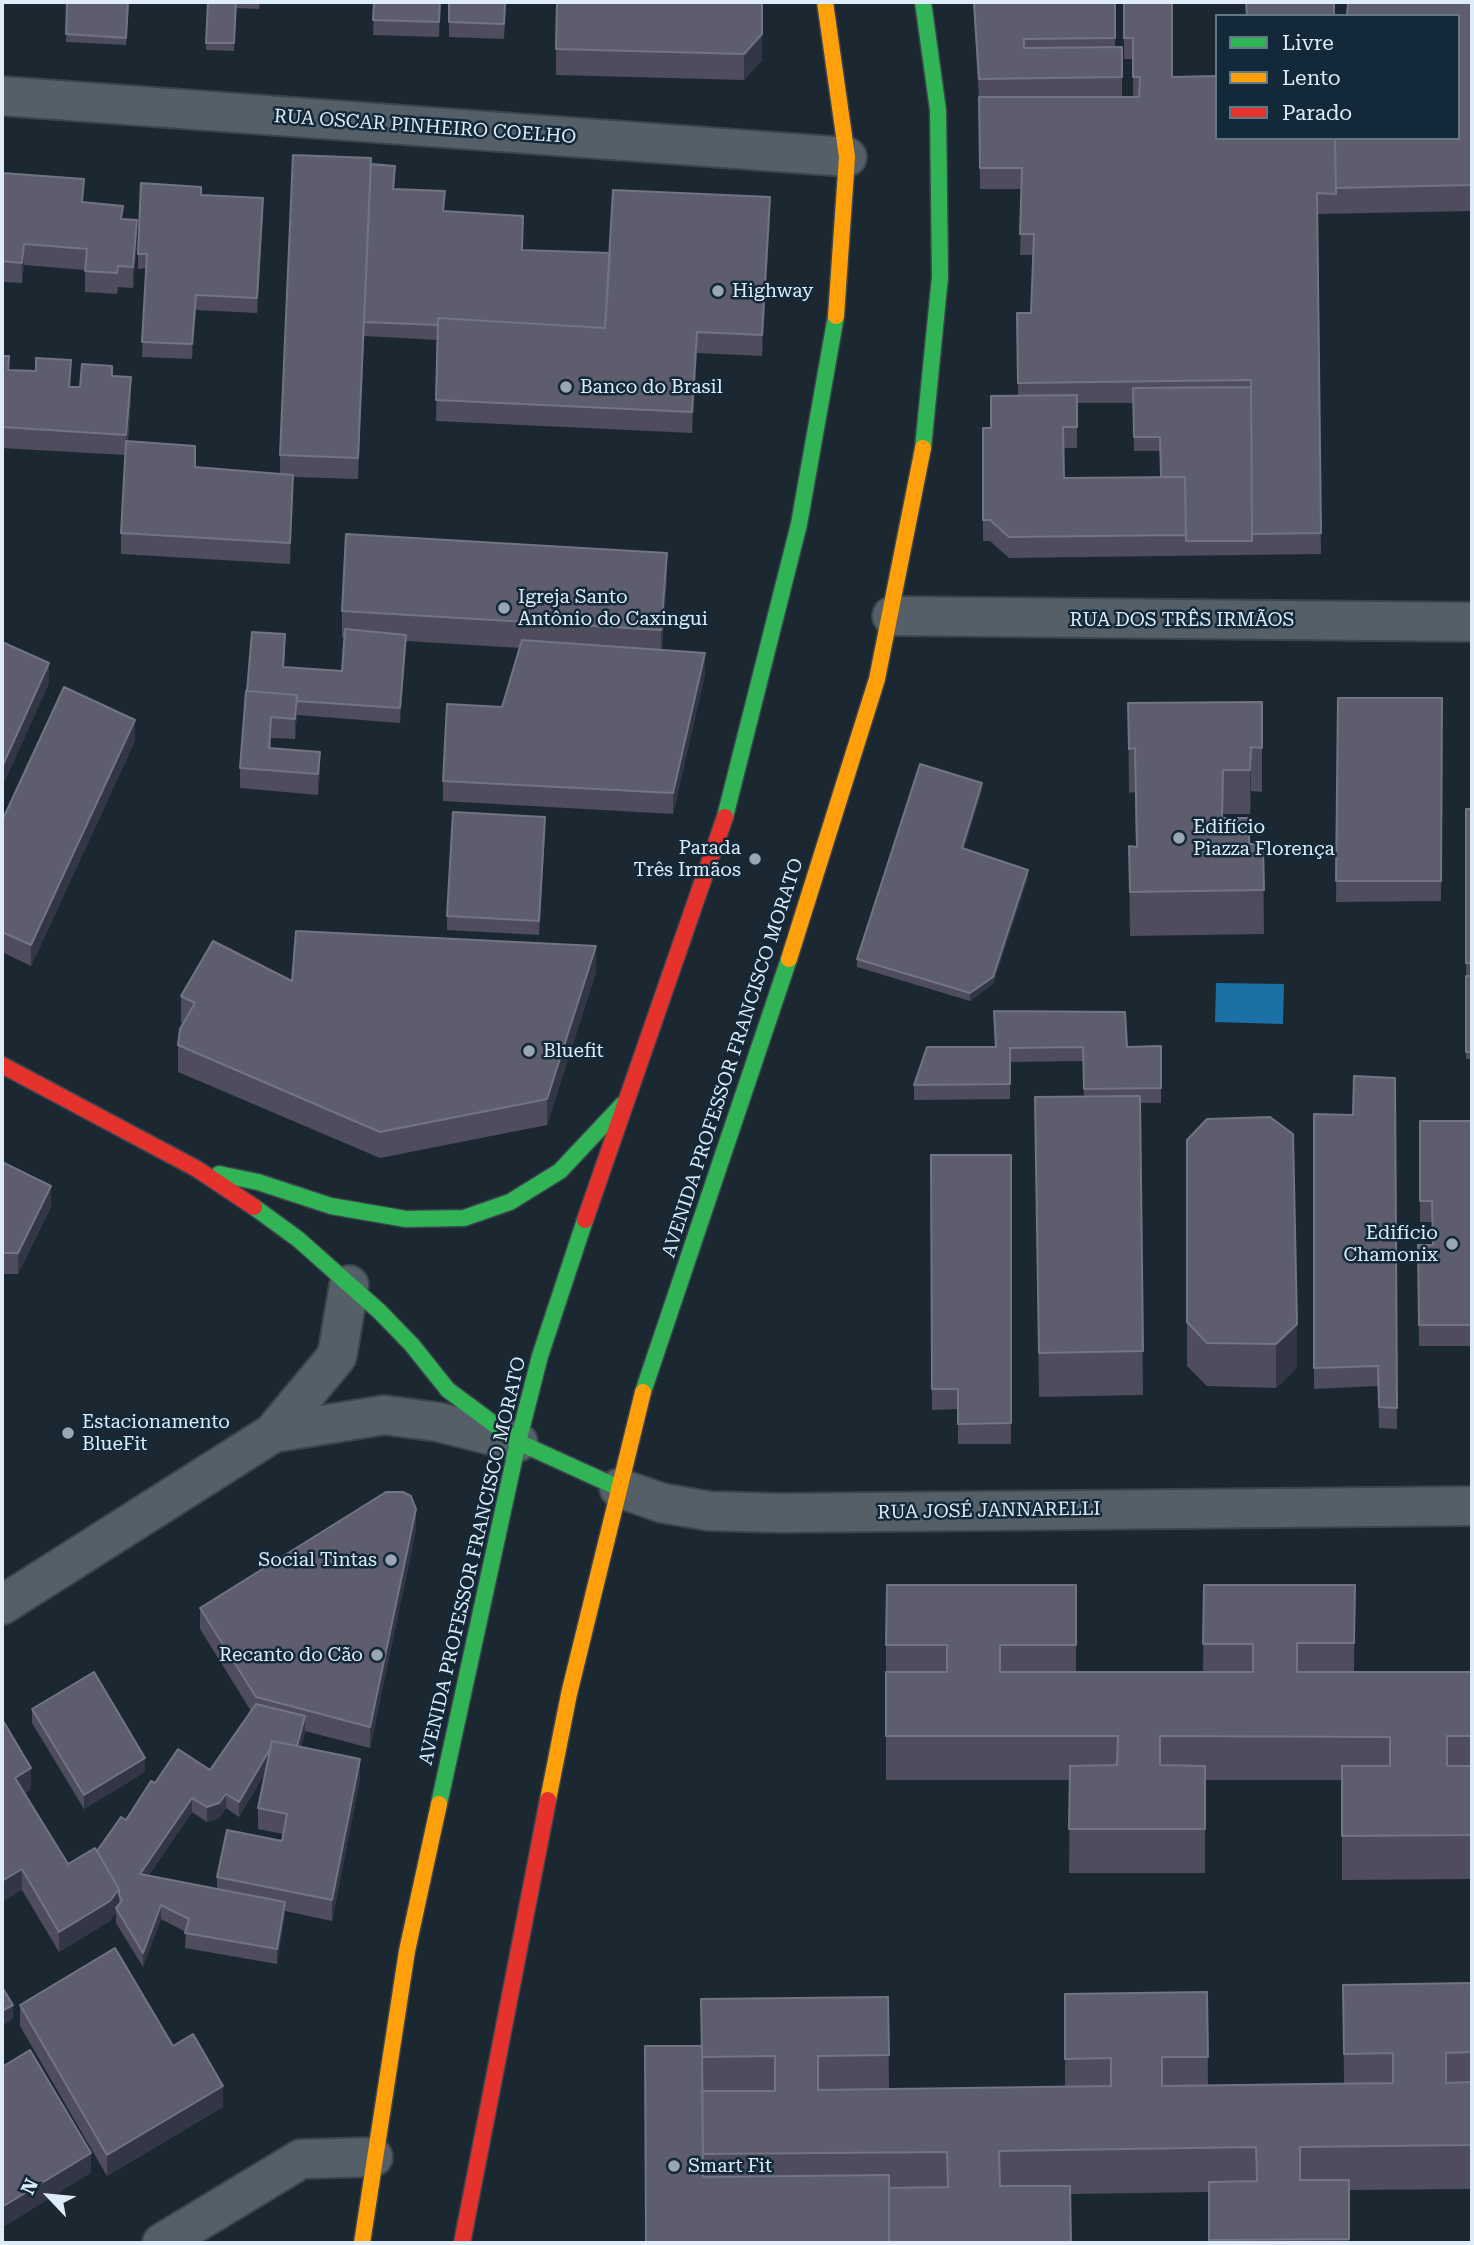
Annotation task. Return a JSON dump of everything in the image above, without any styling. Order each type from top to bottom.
[{"type":"main road","name":"AVENIDA PROFESSOR FRANCISCO MORATO","points":[[362,2243],[373,2157],[407,1951],[518,1442],[540,1356],[622,1104],[732,797],[772,643],[826,386],[840,290],[847,157],[825,2]]},
{"type":"main road","name":"AVENIDA PROFESSOR FRANCISCO MORATO","points":[[462,2243],[569,1694],[647,1376],[737,1118],[806,908],[877,679],[892,617],[928,420],[940,277],[938,110],[923,2]]},
{"type":"main road","points":[[2,1065],[104,1117],[197,1169],[258,1182],[331,1206],[406,1219],[464,1218],[510,1202],[560,1171],[622,1104]]},
{"type":"main road","name":"RUA JOSÉ JANNARELLI","points":[[197,1169],[298,1239],[412,1345],[448,1390],[518,1442],[619,1488]]},
{"type":"street","name":"RUA OSCAR PINHEIRO COELHO","points":[[2,96],[847,157]]},
{"type":"street","name":"RUA DOS TRÊS IRMÃOS","points":[[892,617],[1472,622]]},
{"type":"street","points":[[2,1605],[273,1433],[337,1356],[349,1285]]},
{"type":"street","points":[[273,1433],[384,1415],[438,1422],[518,1442]]},
{"type":"street","name":"RUA JOSÉ JANNARELLI","points":[[619,1488],[662,1503],[709,1511],[780,1513],[1472,1506]]},
{"type":"street","points":[[162,2243],[301,2159],[373,2157]]},
{"type":"water","points":[[1216,983],[1284,984],[1283,1024],[1215,1022]]},
{"type":"building","points":[[67,2],[128,2],[126,38],[66,34]]},
{"type":"building","points":[[208,2],[236,2],[234,43],[206,43]]},
{"type":"building","points":[[374,2],[440,2],[439,22],[373,20]]},
{"type":"building","points":[[449,2],[505,2],[504,24],[449,22]]},
{"type":"building","points":[[557,2],[762,2],[762,34],[744,54],[556,49]]},
{"type":"building","points":[[974,2],[1115,2],[1115,38],[1024,39],[1024,48],[1122,47],[1122,77],[979,79]]},
{"type":"building","points":[[1124,2],[1172,2],[1172,77],[1215,76],[1215,140],[1335,140],[1336,194],[1317,193],[1321,533],[1252,534],[1251,380],[1018,383],[1017,313],[1031,313],[1034,234],[1020,234],[1022,168],[980,168],[979,97],[1139,97],[1140,77],[1133,77],[1133,38],[1124,38]]},
{"type":"building","points":[[1246,2],[1334,2],[1334,14],[1247,14]]},
{"type":"building","points":[[1348,2],[1472,2],[1472,185],[1336,188],[1335,140],[1460,140],[1460,14],[1347,14]]},
{"type":"building","points":[[293,155],[371,158],[358,458],[280,455]]},
{"type":"building","points":[[371,164],[395,166],[393,189],[445,191],[443,211],[523,216],[522,250],[610,253],[605,328],[438,318],[438,325],[364,322]]},
{"type":"building","points":[[2,173],[84,179],[82,202],[123,206],[121,219],[137,220],[133,267],[118,266],[117,273],[85,271],[87,249],[24,244],[22,263],[2,261]]},
{"type":"building","points":[[141,183],[201,187],[201,195],[263,198],[257,298],[196,295],[192,344],[142,342],[147,254],[138,254]]},
{"type":"building","points":[[613,190],[770,197],[762,335],[697,332],[692,412],[436,400],[438,318],[605,328]]},
{"type":"building","points":[[2,356],[9,356],[8,370],[36,371],[36,358],[71,360],[69,387],[80,387],[82,364],[112,366],[112,376],[131,377],[126,435],[2,427]]},
{"type":"building","points":[[1251,387],[1252,541],[1186,541],[1185,477],[1161,477],[1160,437],[1134,437],[1133,388]]},
{"type":"building","points":[[1077,395],[1077,427],[1063,427],[1064,478],[1185,477],[1186,535],[1009,537],[990,520],[983,520],[983,428],[991,428],[991,396]]},
{"type":"building","points":[[126,441],[195,446],[195,467],[293,475],[290,543],[121,533]]},
{"type":"building","name":"Igreja Santo Antônio do Caxingui","points":[[346,534],[667,553],[661,630],[342,611]]},
{"type":"building","points":[[345,629],[406,635],[400,708],[297,701],[297,695],[247,691],[252,632],[285,634],[283,667],[342,671]]},
{"type":"building","points":[[522,640],[705,653],[673,793],[443,781],[447,704],[502,707]]},
{"type":"building","points":[[2,642],[49,663],[2,767]]},
{"type":"building","points":[[64,687],[135,720],[31,945],[2,932],[2,821]]},
{"type":"building","points":[[246,691],[297,695],[295,719],[271,717],[269,748],[320,752],[318,774],[240,768]]},
{"type":"building","points":[[1338,698],[1442,698],[1441,881],[1336,881]]},
{"type":"building","name":"Edifício Piazza Florença","points":[[1262,702],[1262,748],[1251,747],[1250,770],[1223,770],[1222,818],[1249,818],[1249,844],[1263,844],[1264,890],[1130,892],[1129,846],[1137,847],[1135,748],[1129,749],[1128,703]]},
{"type":"building","points":[[920,764],[982,783],[962,848],[1028,870],[993,977],[970,993],[857,959]]},
{"type":"building","points":[[1466,809],[1472,809],[1472,963],[1466,963]]},
{"type":"building","points":[[453,812],[545,817],[539,921],[447,916]]},
{"type":"building","points":[[296,931],[596,946],[547,1099],[380,1132],[178,1045],[180,1029],[195,1003],[181,996],[213,941],[292,981]]},
{"type":"building","points":[[1466,976],[1472,976],[1472,1052],[1466,1052]]},
{"type":"building","points":[[994,1011],[1125,1012],[1127,1047],[1161,1046],[1161,1088],[1084,1089],[1083,1047],[1010,1048],[1010,1084],[914,1085],[927,1047],[996,1047]]},
{"type":"building","points":[[1354,1076],[1395,1078],[1397,1408],[1379,1407],[1378,1366],[1314,1368],[1314,1114],[1353,1115]]},
{"type":"building","points":[[1140,1096],[1143,1351],[1039,1353],[1035,1097]]},
{"type":"building","points":[[1270,1117],[1293,1134],[1297,1324],[1276,1344],[1207,1343],[1187,1322],[1187,1140],[1207,1119]]},
{"type":"building","name":"Edifício Chamonix","points":[[1420,1121],[1472,1121],[1472,1325],[1419,1325],[1418,1245],[1433,1245],[1432,1201],[1420,1201]]},
{"type":"building","points":[[931,1155],[1011,1155],[1011,1423],[958,1424],[958,1389],[932,1389]]},
{"type":"building","points":[[2,1162],[51,1186],[18,1253],[2,1253]]},
{"type":"building","points":[[386,1492],[403,1492],[411,1496],[416,1509],[370,1727],[256,1697],[200,1608]]},
{"type":"building","points":[[887,1585],[1076,1585],[1076,1645],[1000,1645],[1000,1672],[1253,1672],[1253,1644],[1203,1644],[1204,1585],[1355,1585],[1354,1643],[1297,1643],[1297,1672],[1472,1672],[1472,1736],[1447,1736],[1447,1766],[1472,1766],[1472,1835],[1342,1836],[1342,1766],[1390,1766],[1390,1737],[1160,1736],[1160,1765],[1205,1766],[1205,1829],[1069,1829],[1070,1766],[1117,1765],[1118,1736],[886,1736],[886,1672],[947,1672],[947,1645],[886,1645]]},
{"type":"building","points":[[94,1672],[145,1758],[84,1795],[32,1709]]},
{"type":"building","points":[[256,1704],[305,1716],[297,1746],[272,1741],[239,1802],[226,1794],[219,1803],[207,1807],[192,1798],[140,1874],[285,1902],[277,1949],[185,1933],[189,1919],[161,1905],[143,1953],[116,1908],[122,1901],[119,1889],[97,1851],[121,1817],[126,1820],[151,1781],[155,1783],[178,1749],[210,1770]]},
{"type":"building","points":[[2,1719],[31,1768],[15,1778],[68,1864],[95,1848],[119,1889],[110,1901],[59,1932],[22,1869],[2,1881]]},
{"type":"building","points":[[272,1741],[360,1759],[332,1900],[217,1877],[227,1830],[282,1841],[287,1814],[258,1808]]},
{"type":"building","points":[[115,1948],[173,2046],[193,2034],[223,2086],[107,2155],[20,2005]]},
{"type":"building","points":[[1472,1983],[1472,2052],[1446,2053],[1446,2083],[1472,2082],[1472,2145],[1300,2147],[1300,2180],[1349,2180],[1349,2239],[1209,2240],[1209,2182],[1257,2181],[1256,2147],[999,2151],[1000,2186],[1070,2186],[1071,2243],[889,2243],[889,2188],[948,2187],[947,2152],[703,2154],[702,2091],[775,2091],[775,2056],[702,2057],[701,1999],[888,1997],[889,2055],[818,2056],[818,2090],[1111,2086],[1111,2058],[1065,2059],[1065,1994],[1207,1992],[1208,2057],[1162,2057],[1162,2086],[1393,2083],[1393,2053],[1344,2054],[1343,1985]]},
{"type":"building","points":[[2,1987],[13,2005],[2,2011]]},
{"type":"building","name":"Smart Fit","points":[[645,2046],[702,2046],[703,2177],[889,2175],[889,2243],[646,2243]]},
{"type":"building","points":[[30,2050],[91,2153],[2,2207],[2,2067]]},
{"type":"traffic: fast","points":[[923,2],[938,110],[940,277],[923,448]]},
{"type":"traffic: fast","points":[[725,817],[799,524],[836,316]]},
{"type":"traffic: fast","points":[[643,1392],[789,959]]},
{"type":"traffic: fast","points":[[219,1174],[258,1182],[331,1206],[406,1219],[464,1218],[510,1202],[560,1171],[623,1104]]},
{"type":"traffic: fast","points":[[254,1207],[298,1239],[379,1311],[412,1345],[448,1390],[518,1442],[619,1488]]},
{"type":"traffic: fast","points":[[439,1804],[518,1442],[540,1356],[585,1220]]},
{"type":"traffic: slow","points":[[825,2],[847,157],[836,316]]},
{"type":"traffic: slow","points":[[789,959],[877,679],[923,448]]},
{"type":"traffic: slow","points":[[548,1800],[569,1694],[643,1392]]},
{"type":"traffic: slow","points":[[362,2243],[407,1951],[439,1804]]},
{"type":"traffic: jam","points":[[585,1220],[725,817]]},
{"type":"traffic: jam","points":[[2,1065],[197,1169],[254,1207]]},
{"type":"traffic: jam","points":[[462,2243],[548,1800]]},
{"type":"place","name":"Highway","points":[[718,291]]},
{"type":"place","name":"Banco do Brasil","points":[[566,387]]},
{"type":"place","name":"Igreja Santo Antônio do Caxingui","points":[[504,608]]},
{"type":"place","name":"Edifício Piazza Florença","points":[[1179,838]]},
{"type":"place","name":"Parada Três Irmãos","points":[[755,859]]},
{"type":"place","name":"Bluefit","points":[[529,1051]]},
{"type":"place","name":"Edifício Chamonix","points":[[1452,1244]]},
{"type":"place","name":"Estacionamento BlueFit","points":[[68,1433]]},
{"type":"place","name":"Social Tintas","points":[[391,1560]]},
{"type":"place","name":"Recanto do Cão","points":[[377,1655]]},
{"type":"place","name":"Smart Fit","points":[[674,2166]]}]
